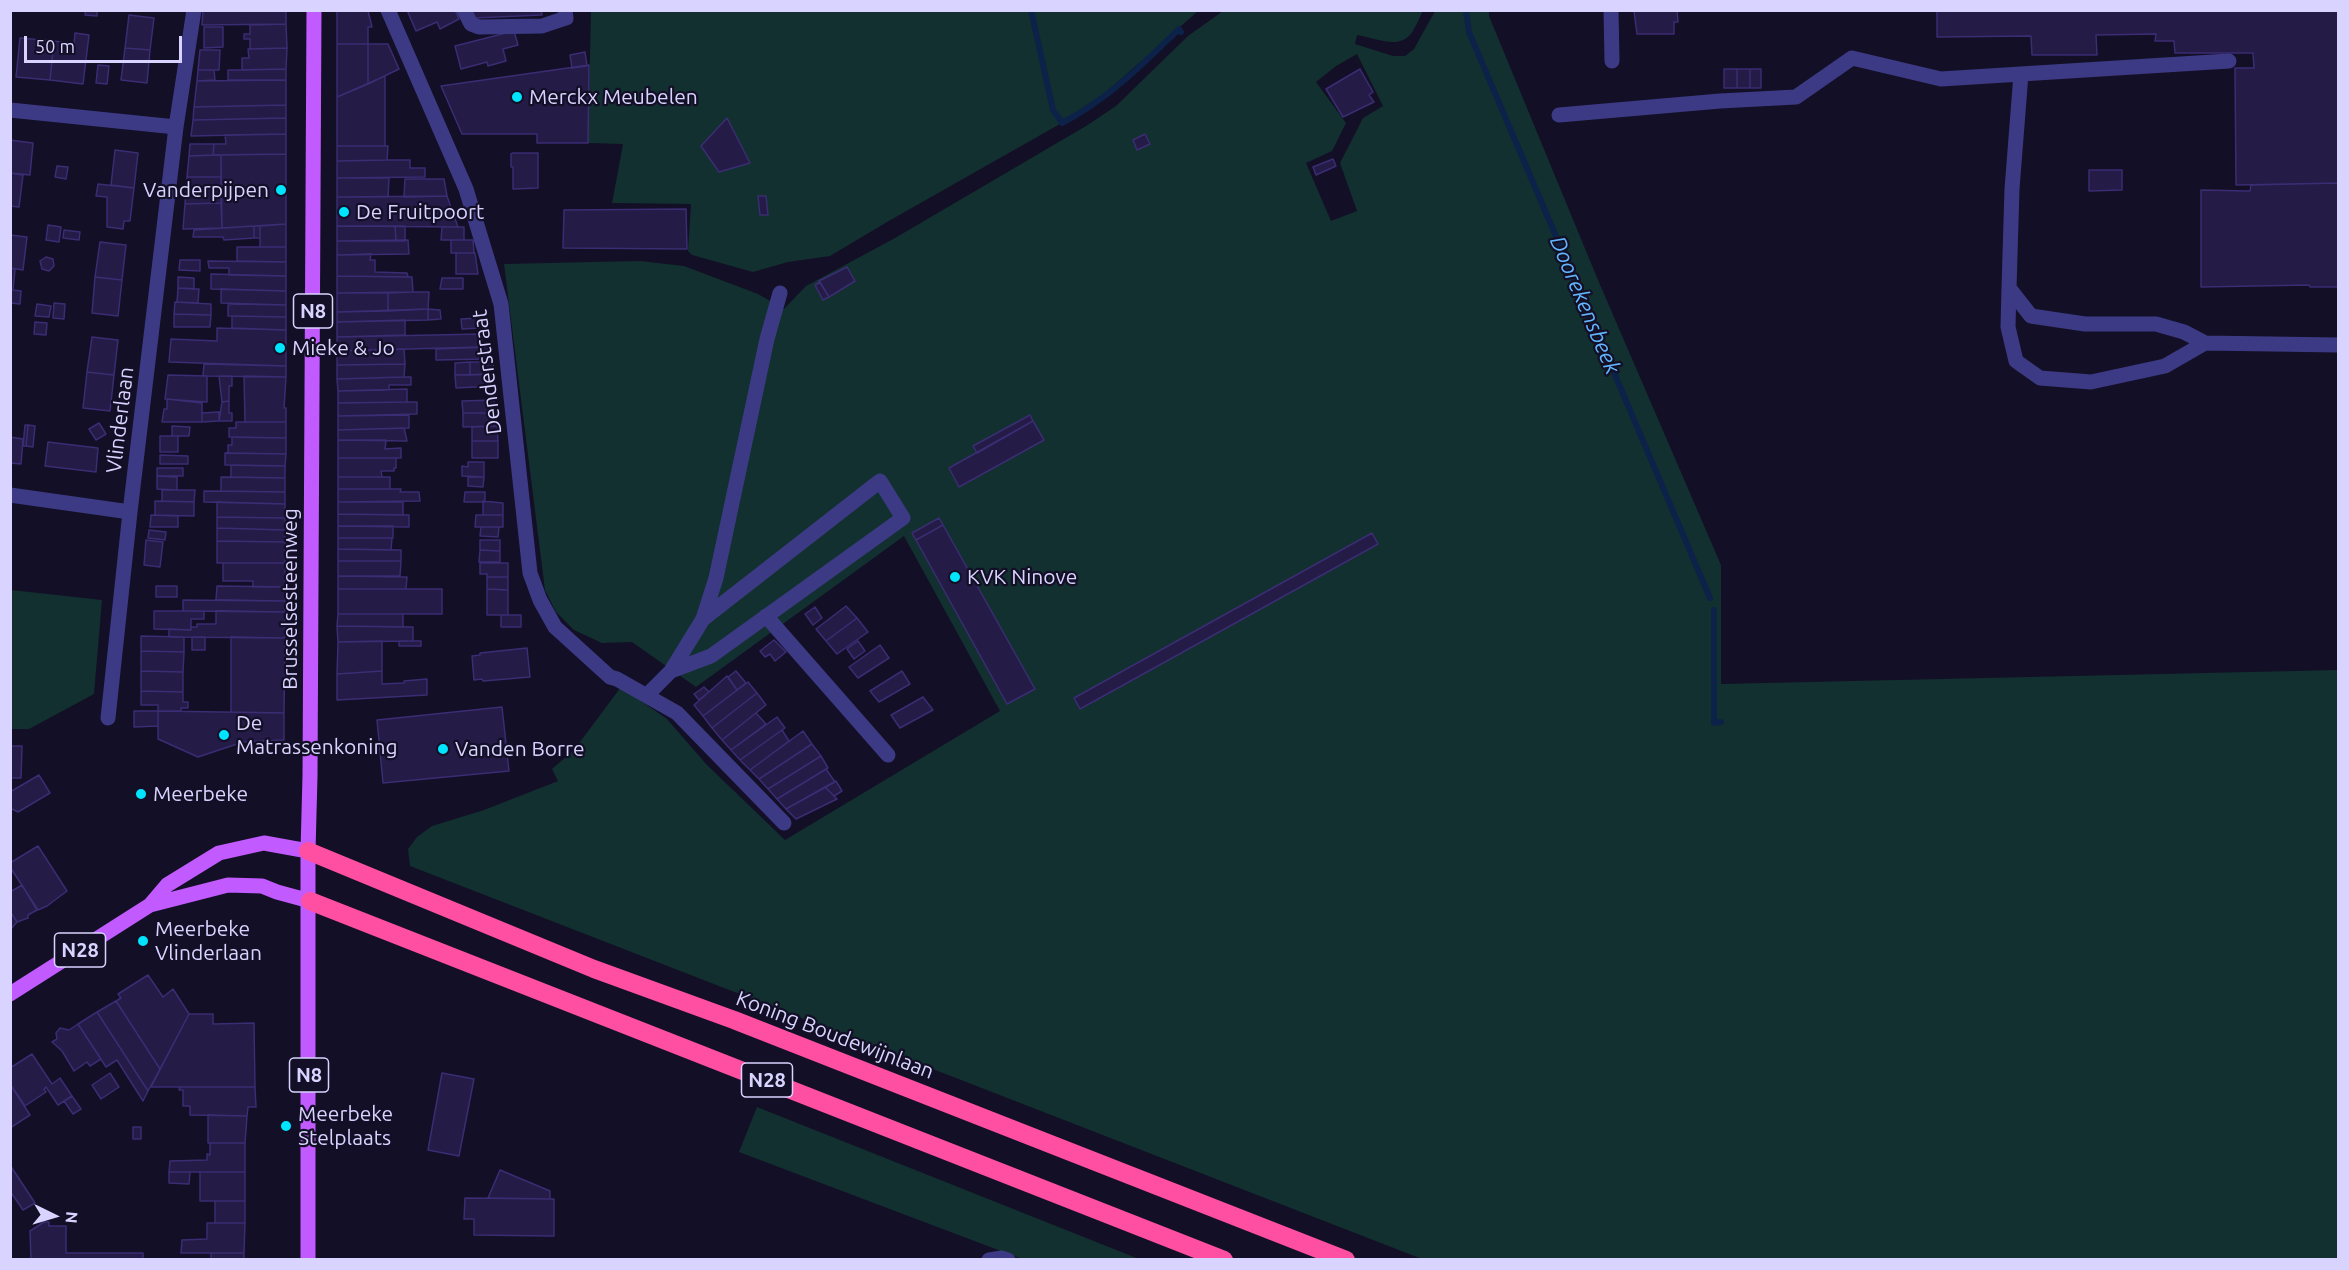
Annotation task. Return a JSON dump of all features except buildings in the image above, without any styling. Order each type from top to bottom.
[{"type":"highway","name":"Koning Boudewijnlaan","points":[[308,851],[594,969],[734,1020],[1346,1260]]},
{"type":"highway","name":"N28","points":[[310,901],[1224,1260]]},
{"type":"main road","name":"Brusselsesteenweg","points":[[308,1260],[310,901],[308,851],[314,10]]},
{"type":"main road","name":"N28","points":[[10,994],[150,905],[167,885],[219,853],[264,843],[308,851]]},
{"type":"main road","name":"N28","points":[[150,905],[228,885],[262,886],[310,901]]},
{"type":"street","name":"Vlinderlaan","points":[[108,718],[176,127],[194,10]]},
{"type":"street","name":"Denderstraat","points":[[388,10],[466,189],[501,304],[530,573],[540,600],[555,627],[610,677],[677,713],[784,823]]},
{"type":"street","points":[[464,10],[471,24],[479,27],[542,26],[566,18],[565,10]]},
{"type":"street","points":[[1611,10],[1612,61]]},
{"type":"street","points":[[1559,115],[1720,101],[1796,98],[1852,58],[1941,79],[2229,61]]},
{"type":"street","points":[[2021,74],[2012,189],[2008,327],[2016,361],[2040,378],[2091,382],[2164,366],[2205,343]]},
{"type":"street","points":[[10,110],[176,127]]},
{"type":"street","points":[[2009,288],[2031,316],[2085,324],[2156,324],[2184,332],[2205,343],[2338,345]]},
{"type":"street","points":[[647,695],[671,671],[704,619],[716,578],[767,339],[780,293]]},
{"type":"street","points":[[671,671],[711,656],[903,518],[880,481],[704,619]]},
{"type":"street","points":[[10,495],[130,512]]},
{"type":"street","points":[[766,616],[888,755]]},
{"type":"street","points":[[989,1260],[1002,1258],[1008,1260]]},
{"type":"green space","points":[[591,11],[1198,11],[1105,93],[1060,124],[830,256],[788,262],[753,272],[692,255],[688,251],[691,204],[612,203],[623,144],[588,143]]},
{"type":"green space","points":[[1223,11],[1423,11],[1413,31],[1404,40],[1391,42],[1357,35],[1355,44],[1393,56],[1405,56],[1414,49],[1435,11],[1489,11],[1489,16],[1598,280],[1721,565],[1721,684],[2338,670],[2338,1259],[1422,1259],[410,866],[408,849],[417,837],[432,826],[484,810],[558,781],[552,769],[574,750],[621,687],[667,719],[706,764],[785,840],[1000,711],[904,536],[696,687],[632,642],[602,643],[574,630],[556,612],[545,590],[504,264],[640,261],[684,266],[758,294],[784,309],[806,286],[895,238],[1116,106],[1188,36]],"holes":[[[1357,54],[1383,106],[1363,118],[1340,163],[1357,211],[1331,221],[1306,163],[1332,151],[1346,123],[1316,82],[1336,66]]]},
{"type":"green space","points":[[11,590],[102,600],[94,694],[29,729],[11,729]]},
{"type":"green space","points":[[757,1107],[1139,1259],[1022,1259],[739,1152]]},
{"type":"waterway","points":[[1031,10],[1053,110],[1062,123],[1094,104],[1138,68],[1179,29],[1181,32]]},
{"type":"waterway","name":"Doorekensbeek","points":[[1466,10],[1469,32],[1710,598]]},
{"type":"waterway","name":"Doorekensbeek","points":[[1714,610],[1714,723],[1721,722]]},
{"type":"place","name":"Merckx Meubelen","points":[[517,97]]},
{"type":"place","name":"Vanderpijpen","points":[[281,190]]},
{"type":"place","name":"De Fruitpoort","points":[[344,212]]},
{"type":"place","name":"Mieke & Jo","points":[[280,348]]},
{"type":"place","name":"KVK Ninove","points":[[955,577]]},
{"type":"place","name":"De Matrassenkoning","points":[[224,735]]},
{"type":"place","name":"Vanden Borre","points":[[443,749]]},
{"type":"place","name":"Meerbeke","points":[[141,794]]},
{"type":"place","name":"Meerbeke Vlinderlaan","points":[[143,941]]},
{"type":"place","name":"Meerbeke Stelplaats","points":[[286,1126]]}]
